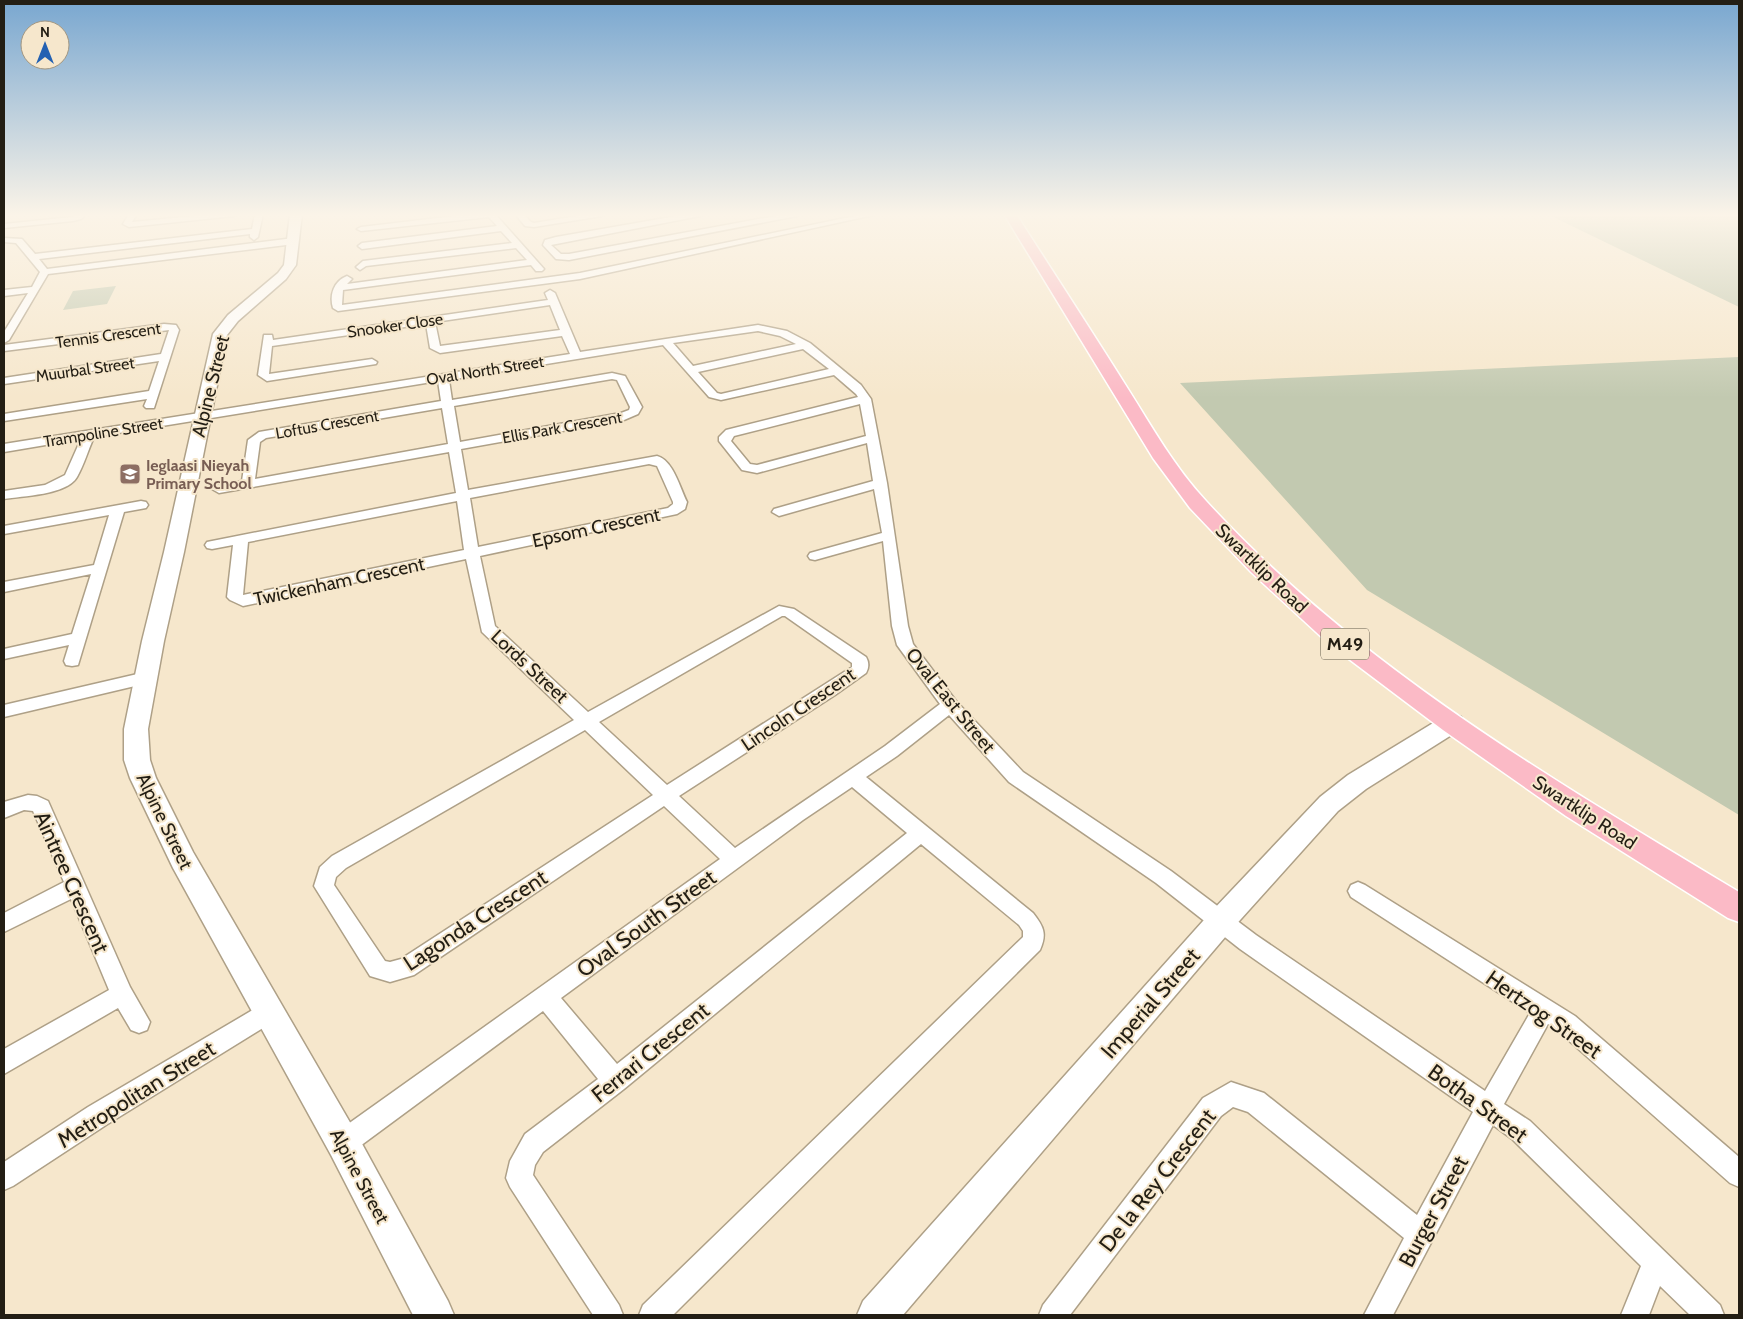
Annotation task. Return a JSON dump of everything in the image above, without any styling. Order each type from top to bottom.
[{"type":"main road","name":"Swartklip Road","points":[[1048,276],[1149,438],[1197,504],[1259,567],[1331,632],[1380,671],[1452,723],[1576,808],[1739,908]]},
{"type":"street","points":[[4,340],[43,276]]},
{"type":"street","name":"Alpine Street","points":[[282,276],[233,318],[222,330],[146,678],[135,738],[137,760],[143,778],[184,860],[343,1143],[434,1315]]},
{"type":"street","points":[[338,288],[432,276]]},
{"type":"street","points":[[543,276],[576,356]]},
{"type":"street","points":[[347,279],[336,292],[337,307],[344,309],[582,276]]},
{"type":"street","points":[[4,293],[34,290]]},
{"type":"street","name":"Snooker Close","points":[[318,384],[264,377],[267,340],[430,320],[554,302]]},
{"type":"street","points":[[4,320],[18,318]]},
{"type":"street","points":[[430,320],[435,348],[440,350],[566,332]]},
{"type":"street","name":"Tennis Crescent","points":[[4,348],[164,327],[172,327],[174,330],[152,400],[4,418]]},
{"type":"street","name":"Oval North Street","points":[[202,416],[318,384],[443,377],[748,328],[769,328],[788,334],[806,345]]},
{"type":"street","points":[[665,341],[713,395],[721,397],[836,370]]},
{"type":"street","points":[[690,370],[806,345],[836,370],[865,399]]},
{"type":"street","name":"Muurbal Street","points":[[4,381],[165,357]]},
{"type":"street","points":[[318,384],[372,362]]},
{"type":"street","name":"Ellis Park Crescent","points":[[446,403],[615,376],[622,378],[636,407],[634,412],[629,415],[454,446]]},
{"type":"street","name":"Lords Street","points":[[443,377],[472,553],[488,628],[587,719],[665,796],[734,860]]},
{"type":"street","points":[[865,399],[730,433],[725,437],[725,441],[746,467],[757,469],[873,438]]},
{"type":"street","name":"Oval East Street","points":[[865,399],[881,483],[900,626],[905,645],[950,704],[1016,777],[1222,920]]},
{"type":"street","name":"Loftus Crescent","points":[[248,484],[254,440],[258,436],[446,403]]},
{"type":"street","name":"Trampoline Street","points":[[4,448],[202,416]]},
{"type":"street","points":[[4,495],[57,486],[66,482],[71,477],[89,434]]},
{"type":"street","points":[[219,490],[454,446]]},
{"type":"street","name":"Epsom Crescent","points":[[462,496],[657,460],[662,464],[680,502],[680,506],[672,511],[472,553]]},
{"type":"street","points":[[779,512],[881,483]]},
{"type":"street","points":[[212,545],[462,496]]},
{"type":"street","points":[[4,530],[141,505]]},
{"type":"street","points":[[72,662],[118,509]]},
{"type":"street","points":[[815,556],[889,535]]},
{"type":"street","name":"Twickenham Crescent","points":[[241,539],[235,598],[242,601],[472,553]]},
{"type":"street","points":[[4,587],[101,568]]},
{"type":"street","name":"Lincoln Crescent","points":[[587,719],[779,611],[789,612],[860,661],[861,667],[857,671],[829,691],[665,796]]},
{"type":"street","points":[[4,654],[79,638]]},
{"type":"street","points":[[4,711],[146,678]]},
{"type":"street","name":"Oval South Street","points":[[343,1143],[796,815],[853,778],[950,704]]},
{"type":"street","name":"Lagonda Crescent","points":[[587,719],[339,862],[327,873],[324,886],[378,969],[390,972],[406,968],[665,796]]},
{"type":"street","name":"Imperial Street","points":[[877,1315],[1222,920],[1329,804],[1343,792],[1452,723]]},
{"type":"street","points":[[653,1315],[1032,943],[1033,930],[1026,919],[853,778]]},
{"type":"street","name":"Aintree Crescent","points":[[4,811],[23,803],[39,803],[122,994],[139,1022]]},
{"type":"street","name":"Ferrari Crescent","points":[[609,1315],[519,1178],[523,1161],[534,1143],[614,1081],[921,832]]},
{"type":"street","points":[[4,923],[74,887]]},
{"type":"street","name":"Hertzog Street","points":[[1358,891],[1544,1009],[1581,1036],[1739,1174]]},
{"type":"street","name":"Botha Street","points":[[1222,920],[1248,942],[1520,1130],[1710,1315]]},
{"type":"street","points":[[4,1062],[122,994]]},
{"type":"street","points":[[546,996],[614,1081]]},
{"type":"street","name":"Burger Street","points":[[1378,1315],[1420,1234],[1544,1009]]},
{"type":"street","name":"Metropolitan Street","points":[[4,1177],[97,1116],[268,1012]]},
{"type":"street","name":"De la Rey Crescent","points":[[1053,1315],[1212,1107],[1231,1094],[1255,1102],[1420,1234]]},
{"type":"street","points":[[1635,1315],[1656,1262]]},
{"type":"green space","points":[[1674,276],[1739,276],[1739,307]]},
{"type":"green space","points":[[116,286],[107,304],[63,310],[73,291]]},
{"type":"green space","points":[[1739,357],[1739,815],[1367,590],[1180,383]]},
{"type":"place","name":"Ieglaasi Nieyah Primary School","points":[[130,474]]}]
